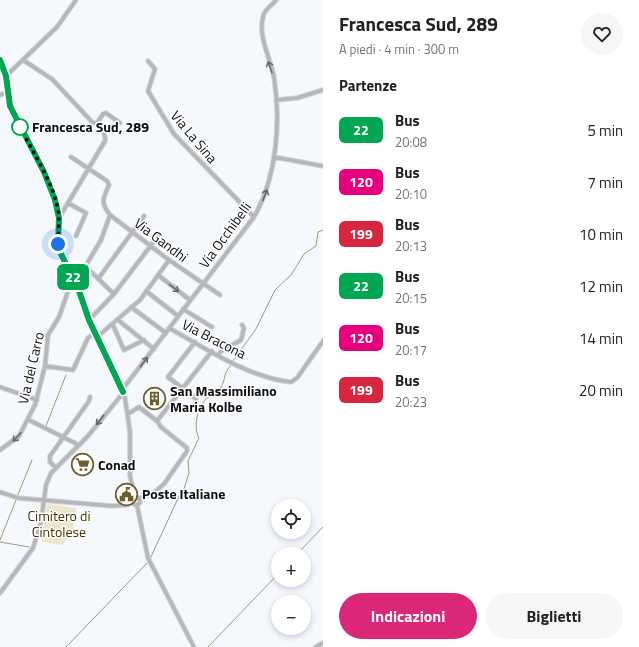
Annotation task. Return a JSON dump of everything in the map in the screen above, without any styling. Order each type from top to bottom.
[{"type":"street","points":[[6,76],[57,27],[76,0]]},
{"type":"street","name":"Via Occhibelli","points":[[55,467],[88,436],[190,300],[203,285],[254,216],[270,183],[274,157],[276,100],[274,76],[266,53],[262,27],[265,11],[276,0]]},
{"type":"street","points":[[0,60],[6,76],[7,92],[12,114],[45,175],[55,200],[59,218],[58,244],[60,252],[76,282],[89,320],[122,391],[128,414],[130,432],[130,476],[135,497],[132,502],[126,505],[116,506],[16,497],[0,492]]},
{"type":"street","points":[[23,60],[52,79],[77,108],[94,123],[97,122],[101,125],[106,139],[59,218]]},
{"type":"street","name":"Via La Sina","points":[[148,62],[155,69],[148,91],[167,124],[192,155],[254,216]]},
{"type":"street","points":[[276,100],[297,98],[323,90]]},
{"type":"street","points":[[0,95],[7,92]]},
{"type":"street","points":[[97,122],[103,114],[106,113],[120,123]]},
{"type":"street","points":[[71,157],[107,181],[109,185],[103,200],[103,206],[110,214],[101,240],[76,282]]},
{"type":"street","points":[[274,157],[323,166]]},
{"type":"street","points":[[68,203],[86,213],[76,236]]},
{"type":"street","name":"Via Gandhi","points":[[110,214],[203,285],[220,295]]},
{"type":"street","points":[[98,278],[144,216]]},
{"type":"street","points":[[89,320],[114,294],[158,236]]},
{"type":"street","points":[[97,337],[113,325],[131,307],[146,291],[170,260]]},
{"type":"street","points":[[86,267],[114,294]]},
{"type":"street","points":[[158,275],[190,300]]},
{"type":"street","name":"Via del Carro","points":[[0,450],[19,436],[29,420],[37,400],[45,366],[48,335],[59,317],[73,277]]},
{"type":"street","points":[[146,291],[178,316]]},
{"type":"street","points":[[131,307],[166,333]]},
{"type":"street","points":[[183,310],[212,327]]},
{"type":"street","points":[[118,320],[154,349]]},
{"type":"street","points":[[113,325],[124,350],[144,340]]},
{"type":"street","points":[[217,355],[223,350],[242,340],[244,328],[242,325]]},
{"type":"street","name":"Via Bracona","points":[[169,328],[234,364],[278,380],[291,382],[297,378],[323,341]]},
{"type":"street","points":[[45,366],[73,370],[88,338],[95,333]]},
{"type":"street","points":[[195,342],[168,377],[196,399]]},
{"type":"street","points":[[157,420],[212,351]]},
{"type":"street","points":[[0,387],[37,400]]},
{"type":"street","points":[[0,593],[31,552],[41,522],[48,479],[55,467],[50,462],[50,456],[62,437],[89,401],[90,397]]},
{"type":"street","points":[[128,414],[139,407],[157,420],[161,427],[187,448],[187,451],[164,484],[156,491],[139,499]]},
{"type":"street","points":[[29,420],[75,443],[77,446]]},
{"type":"street","points":[[135,497],[139,499]]},
{"type":"street","points":[[139,499],[140,502],[137,505],[148,558],[194,647]]},
{"type":"street","points":[[132,502],[137,505]]},
{"type":"street","points":[[316,647],[323,644]]},
{"type":"green space","name":"Cimitero di Cintolese","points":[[47,504],[76,508],[72,534],[62,545],[42,542]]},
{"type":"waterway","points":[[233,361],[256,329],[275,290],[291,275],[304,254],[316,246],[318,232],[323,230]]},
{"type":"waterway","points":[[150,559],[181,492],[184,489],[189,473],[188,461],[199,438],[196,423],[200,407],[206,399],[218,391],[221,387],[226,372],[231,365]]},
{"type":"waterway","points":[[46,426],[66,375]]},
{"type":"waterway","points":[[17,497],[32,460]]},
{"type":"waterway","points":[[0,540],[16,500]]},
{"type":"waterway","points":[[304,547],[323,527]]},
{"type":"waterway","points":[[0,542],[29,547]]},
{"type":"waterway","points":[[66,647],[148,562]]},
{"type":"waterway","points":[[208,647],[271,581]]},
{"type":"bus line","name":"22","points":[[0,60],[6,76],[10,106],[44,172],[55,200],[59,218],[58,244],[60,252],[76,282],[89,320],[123,392]]},
{"type":"place","name":"Francesca Sud, 289","points":[[20,127]]},
{"type":"place","name":"San Massimiliano Maria Kolbe","points":[[155,399]]},
{"type":"place","name":"Conad","points":[[83,465]]},
{"type":"place","name":"Poste Italiane","points":[[126,494]]},
{"type":"route","points":[[20,127],[44,172],[55,200],[59,218],[58,244]]}]
